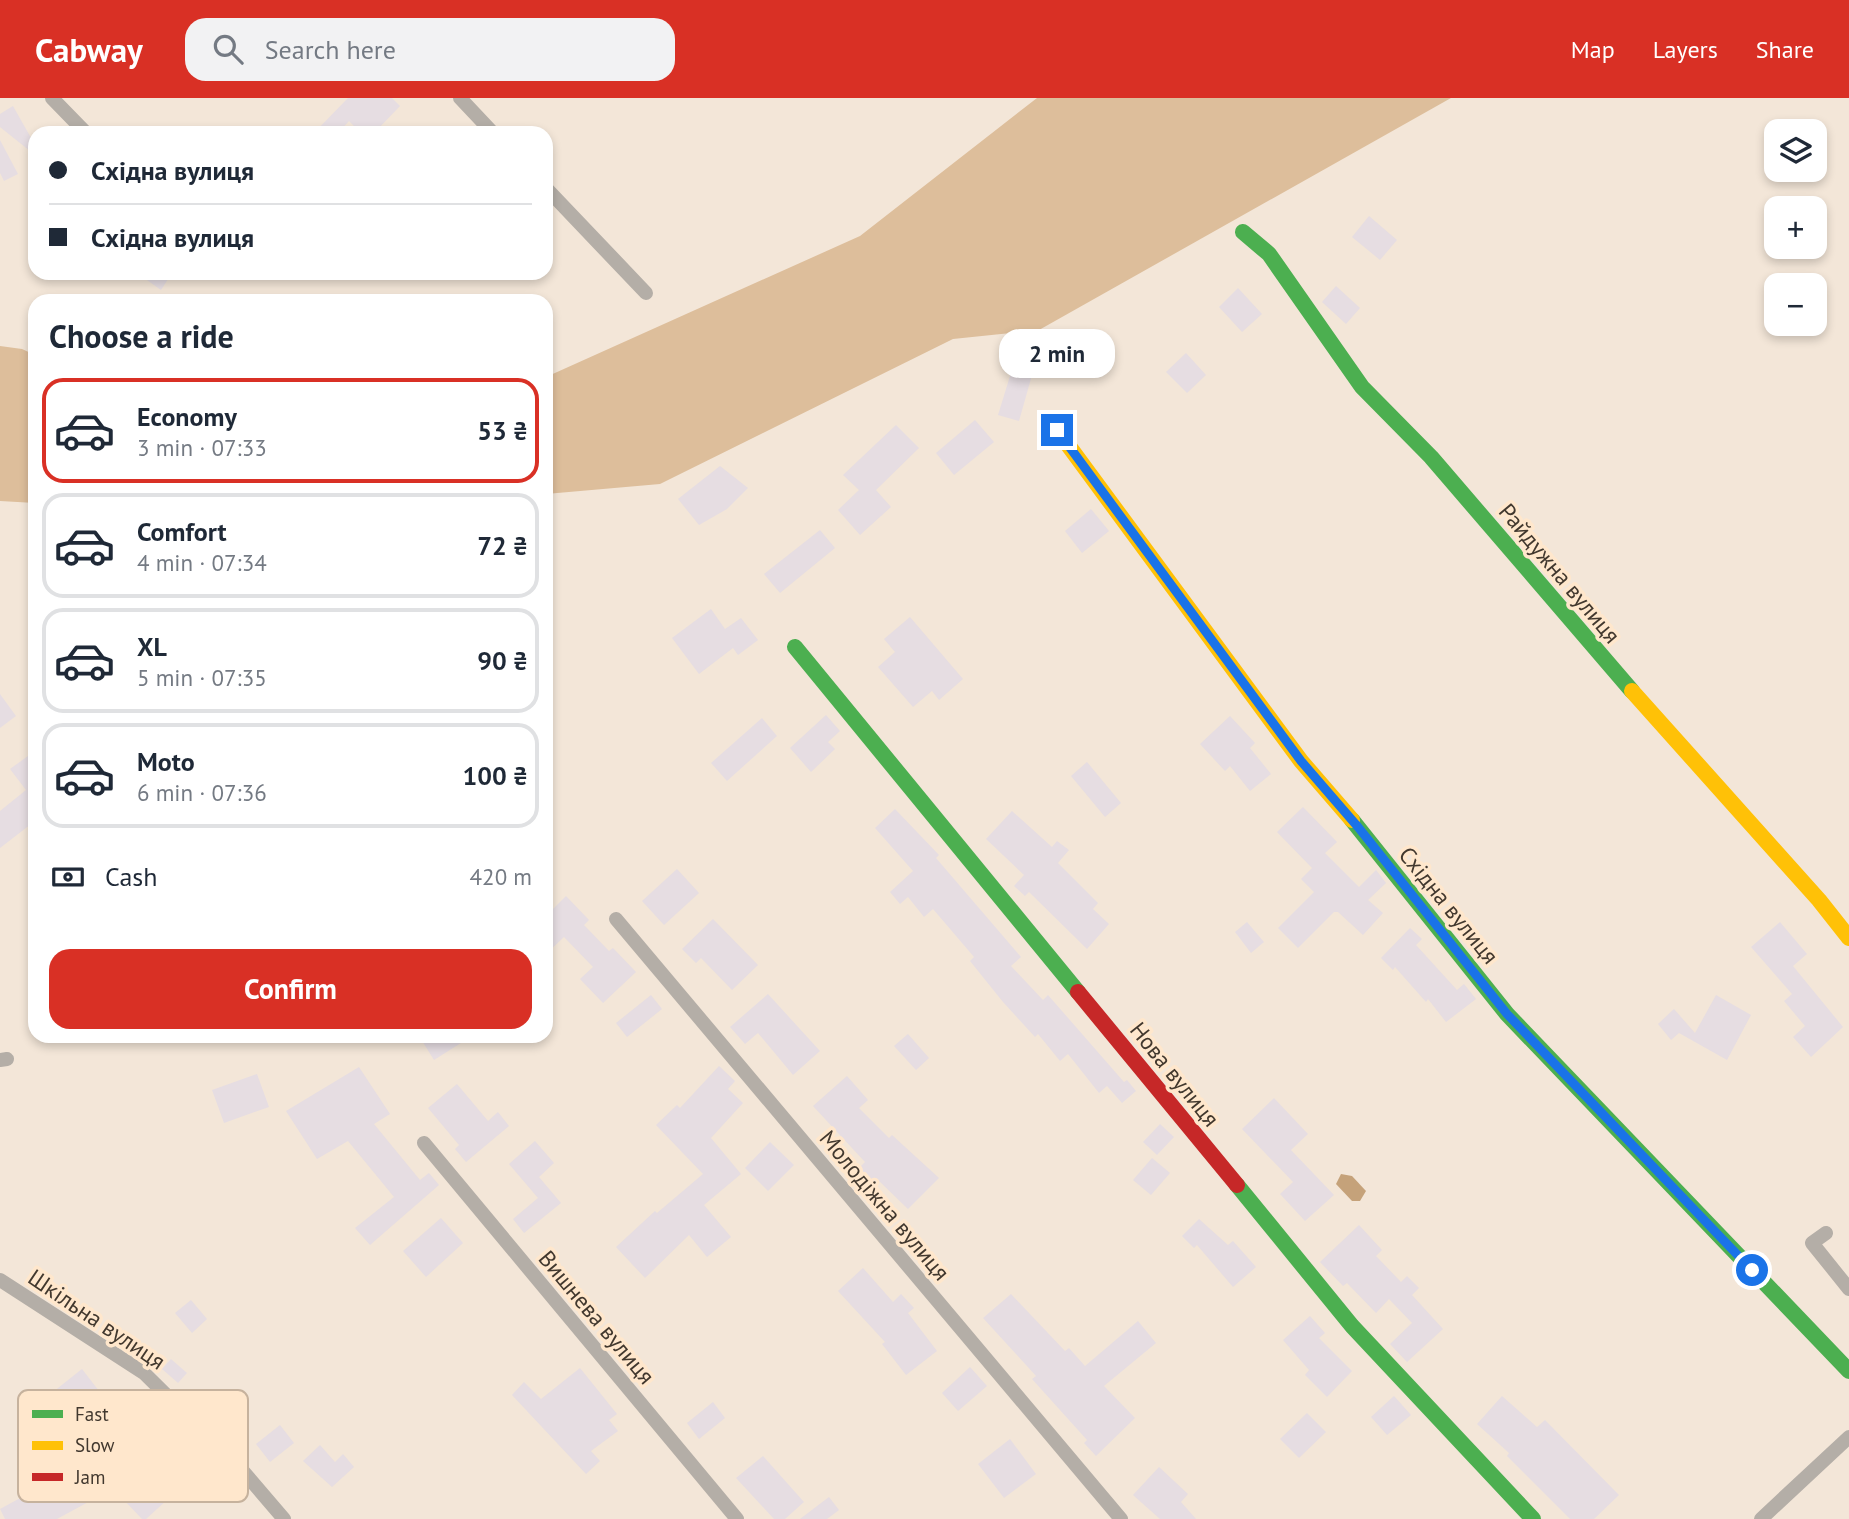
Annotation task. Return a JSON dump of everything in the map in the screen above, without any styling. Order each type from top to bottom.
[{"type":"street","points":[[52,98],[79,126]]},
{"type":"street","points":[[460,98],[486,126]]},
{"type":"street","points":[[553,195],[646,293]]},
{"type":"street","name":"Райдужна вулиця","points":[[1243,232],[1269,254],[1362,387],[1432,457],[1849,938]]},
{"type":"street","name":"Східна вулиця","points":[[1057,430],[1301,761],[1358,827],[1507,1014],[1849,1371]]},
{"type":"street","name":"Нова вулиця","points":[[795,647],[1352,1326],[1533,1519]]},
{"type":"street","name":"Молодіжна вулиця","points":[[616,919],[1121,1519]]},
{"type":"street","name":"Вишнева вулиця","points":[[424,1143],[737,1519]]},
{"type":"street","points":[[1826,1233],[1812,1243],[1849,1289]]},
{"type":"street","name":"Шкільна вулиця","points":[[0,1280],[144,1373],[161,1390]]},
{"type":"street","points":[[1760,1519],[1849,1437]]},
{"type":"street","name":"Шкільна вулиця","points":[[248,1476],[284,1519]]},
{"type":"shaded area","points":[[1037,98],[1451,98],[1039,330],[953,339],[660,484],[553,493],[553,374],[860,236]]},
{"type":"shaded area","points":[[0,346],[28,352],[28,503],[0,501]]},
{"type":"shaded area","points":[[1341,1174],[1352,1176],[1366,1191],[1360,1201],[1352,1201],[1336,1184]]},
{"type":"building","points":[[348,98],[392,98],[400,106],[381,126],[354,126],[349,121],[344,126],[321,126]]},
{"type":"building","points":[[13,106],[28,133],[28,149],[0,127],[0,114]]},
{"type":"building","points":[[0,140],[18,174],[4,181],[0,173]]},
{"type":"building","points":[[1369,216],[1397,240],[1380,260],[1352,237]]},
{"type":"building","points":[[147,280],[167,280],[161,290]]},
{"type":"building","points":[[1336,286],[1360,308],[1346,324],[1322,302]]},
{"type":"building","points":[[1238,288],[1262,314],[1242,332],[1219,307]]},
{"type":"building","points":[[1186,353],[1206,375],[1187,393],[1166,372]]},
{"type":"building","points":[[1014,363],[1034,368],[1019,421],[998,415]]},
{"type":"building","points":[[975,420],[994,442],[954,475],[936,453]]},
{"type":"building","points":[[896,425],[919,448],[876,490],[891,507],[860,535],[838,510],[859,490],[843,475]]},
{"type":"building","points":[[720,466],[748,488],[727,509],[699,525],[678,499]]},
{"type":"building","points":[[1091,509],[1109,531],[1082,553],[1065,531]]},
{"type":"building","points":[[820,530],[835,548],[780,593],[764,574]]},
{"type":"building","points":[[711,609],[725,629],[741,618],[758,640],[738,655],[733,648],[699,674],[672,638]]},
{"type":"building","points":[[910,617],[963,679],[939,700],[932,691],[913,707],[878,667],[895,652],[884,639]]},
{"type":"building","points":[[0,694],[16,716],[0,728]]},
{"type":"building","points":[[826,715],[840,731],[828,742],[835,749],[811,772],[790,748]]},
{"type":"building","points":[[1230,716],[1255,743],[1250,748],[1271,774],[1250,791],[1230,766],[1225,771],[1200,744]]},
{"type":"building","points":[[762,718],[777,736],[727,781],[711,763]]},
{"type":"building","points":[[28,756],[28,826],[0,848],[0,811],[26,790],[10,769]]},
{"type":"building","points":[[1087,762],[1121,803],[1105,817],[1071,776]]},
{"type":"building","points":[[1303,807],[1337,842],[1325,853],[1359,887],[1376,870],[1386,883],[1368,900],[1383,913],[1363,935],[1338,912],[1334,912],[1298,948],[1278,928],[1314,892],[1301,879],[1312,868],[1277,832]]},
{"type":"building","points":[[895,809],[939,855],[936,858],[1021,957],[1011,966],[1043,1000],[1048,995],[1124,1082],[1127,1080],[1136,1091],[1122,1103],[1107,1086],[1099,1093],[1068,1054],[1060,1061],[1038,1034],[1035,1037],[970,961],[974,957],[933,909],[924,917],[908,897],[900,904],[890,892],[913,871],[875,828]]},
{"type":"building","points":[[1012,811],[1052,847],[1057,841],[1069,850],[1058,863],[1098,903],[1093,909],[1109,924],[1087,949],[1029,892],[1025,896],[1014,886],[1024,875],[986,839]]},
{"type":"building","points":[[677,869],[699,893],[664,925],[642,901]]},
{"type":"building","points":[[566,896],[589,920],[584,925],[609,951],[613,948],[636,972],[603,1003],[580,979],[593,967],[564,937],[553,947],[553,909]]},
{"type":"building","points":[[713,919],[758,965],[732,990],[701,958],[696,963],[682,949]]},
{"type":"building","points":[[1247,922],[1264,942],[1251,953],[1235,932]]},
{"type":"building","points":[[1780,922],[1807,954],[1793,966],[1843,1027],[1811,1057],[1793,1037],[1805,1026],[1784,1001],[1792,994],[1751,947]]},
{"type":"building","points":[[1410,928],[1422,939],[1416,945],[1457,990],[1464,984],[1476,999],[1446,1022],[1428,999],[1426,1002],[1395,967],[1393,970],[1381,958]]},
{"type":"building","points":[[768,994],[820,1051],[793,1075],[758,1033],[745,1044],[730,1027]]},
{"type":"building","points":[[651,995],[662,1009],[627,1037],[616,1023]]},
{"type":"building","points":[[1716,995],[1751,1015],[1727,1060],[1679,1033],[1671,1040],[1658,1024],[1674,1009],[1695,1033]]},
{"type":"building","points":[[908,1034],[929,1058],[916,1070],[894,1046]]},
{"type":"building","points":[[423,1043],[461,1043],[434,1060]]},
{"type":"building","points":[[719,1066],[735,1081],[728,1089],[743,1103],[711,1138],[741,1174],[704,1205],[731,1237],[707,1257],[689,1235],[645,1278],[616,1247],[655,1211],[657,1213],[703,1174],[656,1125],[677,1105],[680,1108]]},
{"type":"building","points":[[359,1067],[390,1114],[374,1124],[420,1180],[429,1173],[439,1185],[370,1245],[355,1228],[394,1197],[348,1141],[317,1159],[286,1111]]},
{"type":"building","points":[[257,1074],[269,1107],[224,1123],[212,1090]]},
{"type":"building","points":[[847,1076],[868,1100],[859,1108],[889,1138],[892,1135],[939,1178],[908,1209],[876,1178],[869,1185],[855,1172],[865,1162],[813,1106]]},
{"type":"building","points":[[457,1084],[488,1121],[498,1112],[509,1126],[466,1162],[455,1149],[459,1145],[428,1108]]},
{"type":"building","points":[[1274,1098],[1308,1134],[1291,1150],[1334,1195],[1305,1221],[1280,1194],[1293,1182],[1242,1129]]},
{"type":"building","points":[[1160,1124],[1174,1137],[1157,1155],[1143,1142]]},
{"type":"building","points":[[535,1141],[554,1163],[539,1177],[561,1203],[524,1233],[513,1219],[538,1198],[509,1164]]},
{"type":"building","points":[[770,1142],[794,1165],[768,1191],[745,1168]]},
{"type":"building","points":[[1152,1158],[1170,1173],[1151,1195],[1133,1180]]},
{"type":"building","points":[[441,1218],[463,1243],[426,1277],[403,1251]]},
{"type":"building","points":[[1199,1219],[1228,1245],[1233,1241],[1256,1267],[1233,1287],[1197,1245],[1194,1248],[1182,1236]]},
{"type":"building","points":[[1359,1225],[1382,1250],[1376,1256],[1401,1282],[1407,1276],[1419,1288],[1412,1295],[1443,1329],[1407,1362],[1390,1344],[1412,1323],[1389,1299],[1376,1313],[1347,1283],[1343,1286],[1320,1262]]},
{"type":"building","points":[[863,1268],[893,1302],[901,1294],[914,1308],[908,1313],[937,1351],[906,1375],[882,1344],[885,1342],[838,1291]]},
{"type":"building","points":[[1011,1294],[1065,1351],[1069,1348],[1085,1366],[1138,1321],[1156,1343],[1104,1386],[1135,1418],[1096,1456],[1084,1443],[1087,1440],[1032,1379],[1036,1376],[983,1318]]},
{"type":"building","points":[[191,1300],[207,1319],[192,1333],[175,1313]]},
{"type":"building","points":[[1310,1316],[1325,1333],[1319,1338],[1352,1371],[1327,1397],[1305,1375],[1309,1370],[1283,1340]]},
{"type":"building","points":[[171,1359],[187,1373],[178,1383],[162,1369]]},
{"type":"building","points":[[970,1367],[987,1386],[958,1411],[942,1393]]},
{"type":"building","points":[[580,1368],[617,1414],[609,1420],[618,1431],[591,1451],[600,1461],[586,1474],[512,1395],[524,1382],[541,1399]]},
{"type":"building","points":[[82,1369],[98,1390],[56,1390]]},
{"type":"building","points":[[1394,1396],[1411,1415],[1387,1435],[1371,1417]]},
{"type":"building","points":[[1502,1396],[1537,1427],[1545,1420],[1619,1495],[1594,1519],[1570,1519],[1507,1456],[1509,1453],[1477,1424]]},
{"type":"building","points":[[713,1402],[725,1418],[699,1439],[687,1423]]},
{"type":"building","points":[[1307,1413],[1326,1432],[1299,1458],[1280,1439]]},
{"type":"building","points":[[280,1425],[294,1443],[270,1462],[256,1444]]},
{"type":"building","points":[[1010,1439],[1036,1474],[1004,1498],[978,1464]]},
{"type":"building","points":[[320,1445],[335,1462],[343,1454],[354,1467],[332,1487],[303,1461]]},
{"type":"building","points":[[763,1456],[804,1502],[785,1519],[774,1519],[736,1478]]},
{"type":"building","points":[[1159,1467],[1188,1494],[1181,1502],[1196,1519],[1160,1519],[1133,1495]]},
{"type":"building","points":[[829,1497],[839,1510],[827,1519],[800,1519]]},
{"type":"building","points":[[18,1499],[18,1502],[88,1502],[57,1519],[5,1519],[0,1509]]},
{"type":"building","points":[[126,1502],[165,1502],[146,1519],[142,1519]]},
{"type":"traffic: fast","points":[[1243,232],[1269,254],[1362,387],[1431,457],[1632,691]]},
{"type":"traffic: fast","points":[[795,647],[1078,992]]},
{"type":"traffic: fast","points":[[1352,820],[1507,1014],[1849,1371]]},
{"type":"traffic: fast","points":[[1237,1185],[1352,1326],[1533,1519]]},
{"type":"traffic: slow","points":[[1057,430],[1301,761],[1352,820]]},
{"type":"traffic: slow","points":[[1632,691],[1819,900],[1849,938]]},
{"type":"traffic: jam","points":[[1078,992],[1237,1185]]},
{"type":"route","points":[[1057,430],[1301,761],[1358,827],[1507,1014],[1752,1270]]}]
